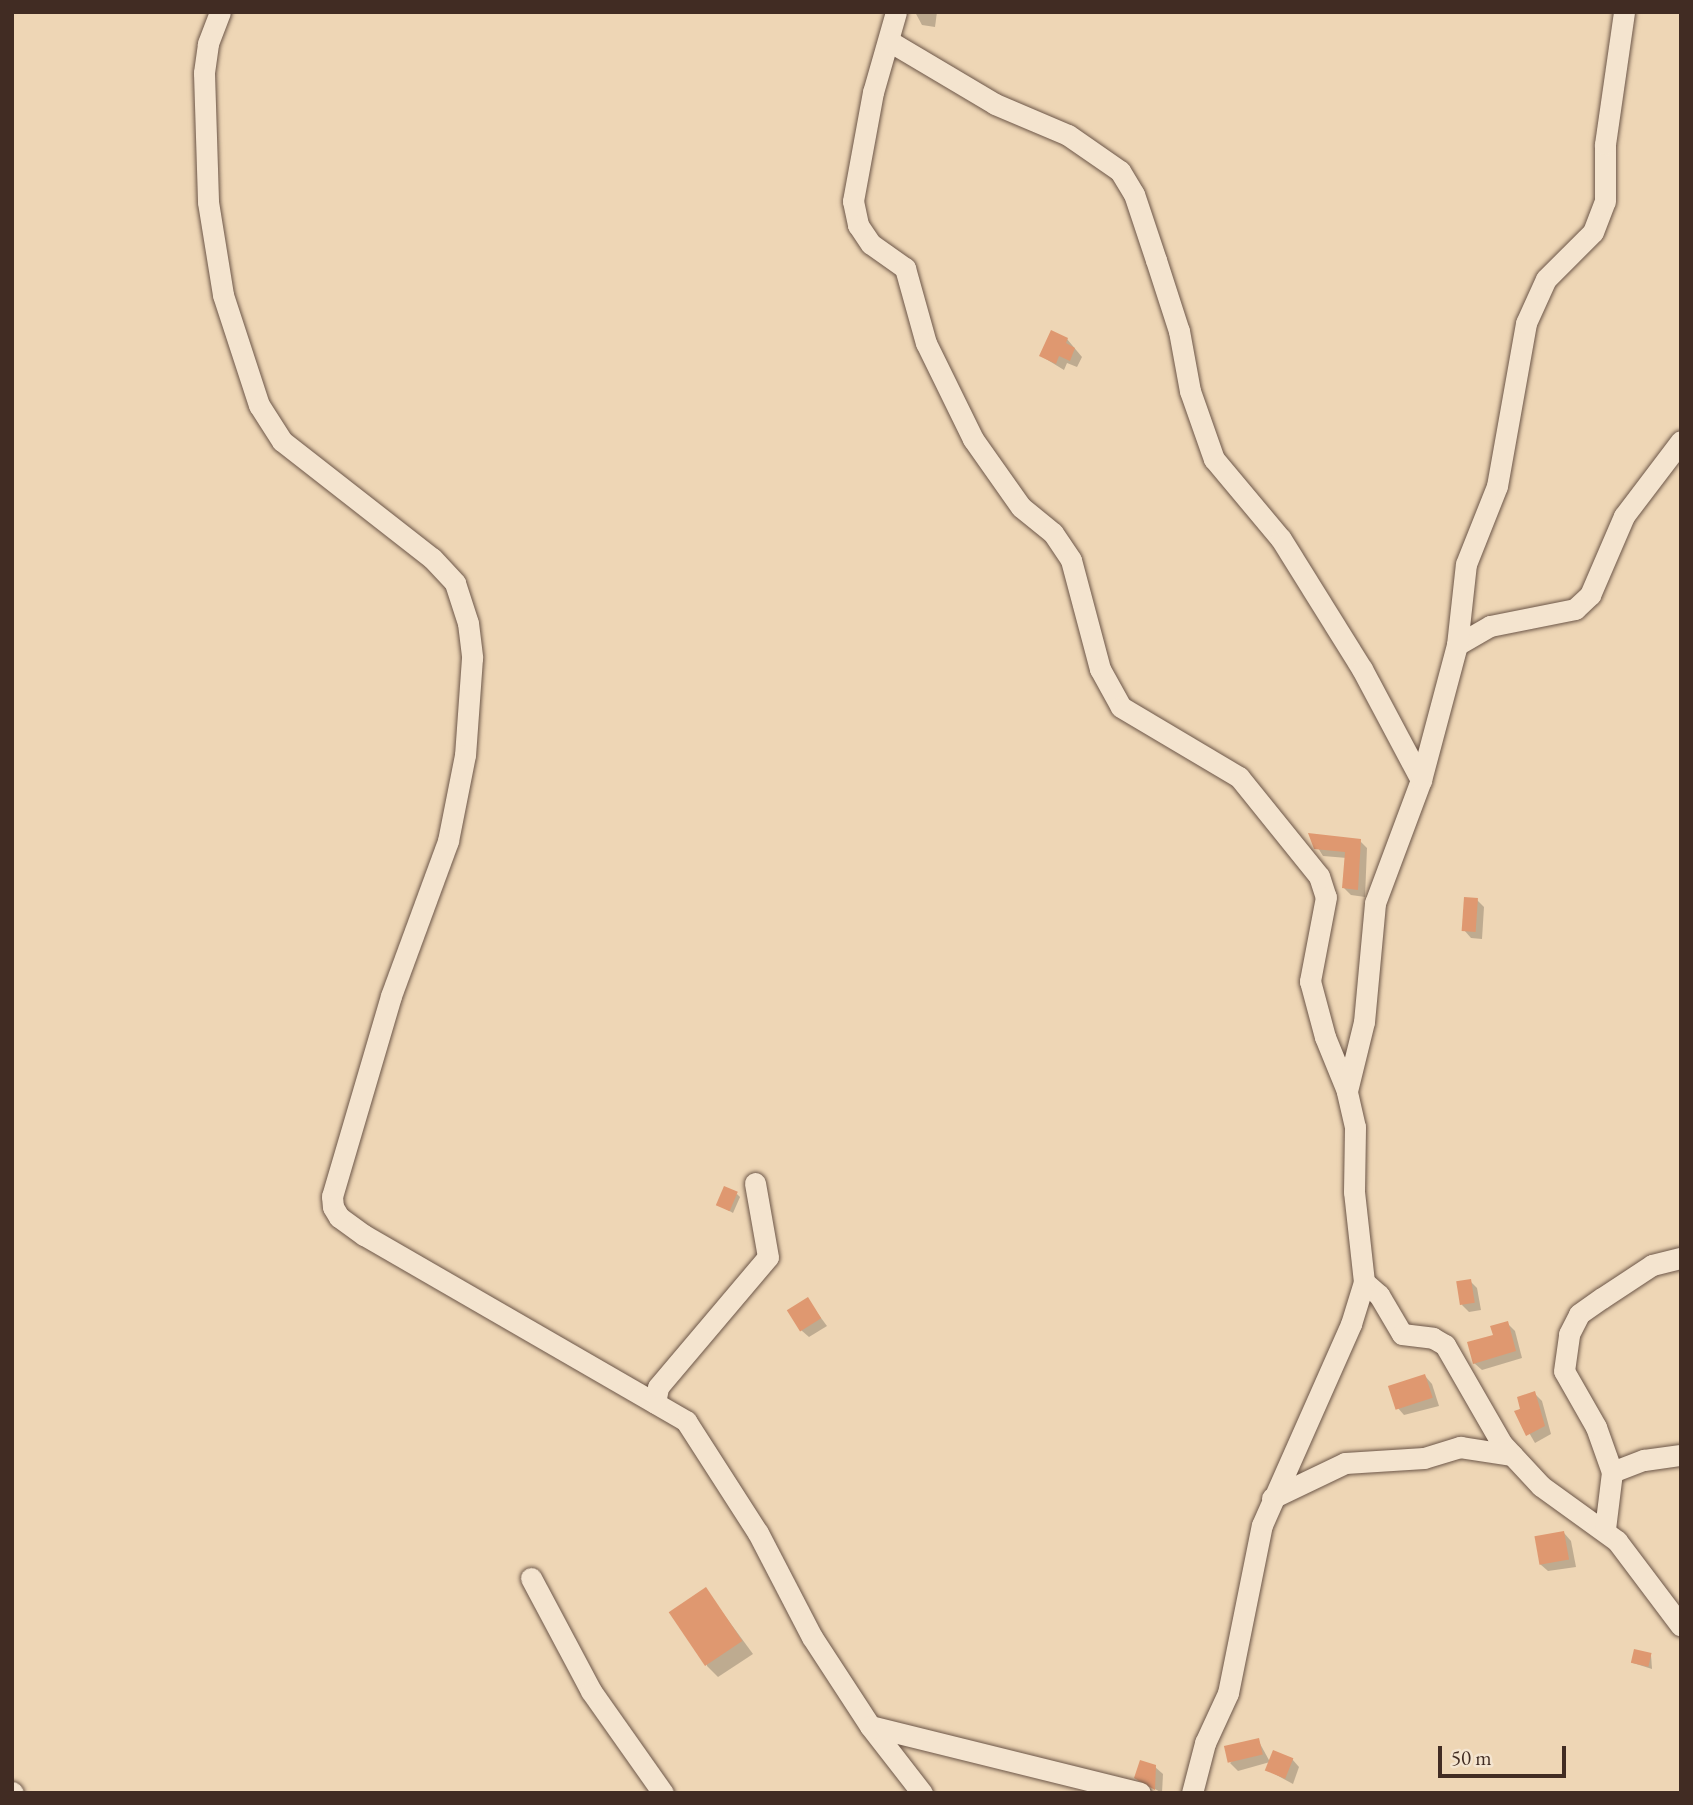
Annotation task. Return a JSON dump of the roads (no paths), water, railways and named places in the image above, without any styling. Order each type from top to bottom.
[{"type":"street","points":[[220,12],[208,44],[204,72],[208,202],[223,295],[259,405],[282,441],[432,558],[455,583],[468,623],[472,658],[465,755],[448,841],[391,996],[332,1196],[333,1208],[339,1217],[364,1235],[686,1421],[706,1448],[784,1578],[812,1637],[870,1726],[922,1793]]},
{"type":"street","points":[[896,12],[873,92],[853,201],[858,225],[871,244],[905,268],[926,343],[973,439],[1021,507],[1053,533],[1071,560],[1100,669],[1122,707],[1239,777],[1319,876],[1326,897],[1310,981],[1325,1037],[1347,1091],[1356,1126],[1354,1192],[1364,1282],[1351,1324],[1262,1525],[1228,1693],[1205,1743],[1192,1793]]},
{"type":"street","points":[[1347,1091],[1364,1022],[1375,903],[1421,780],[1457,645],[1466,564],[1497,486],[1526,323],[1546,279],[1593,232],[1605,201],[1605,144],[1625,12]]},
{"type":"street","points":[[889,41],[995,104],[1068,135],[1120,171],[1134,194],[1156,260],[1179,331],[1190,391],[1214,459],[1281,539],[1362,669],[1421,780]]},
{"type":"street","points":[[1457,645],[1490,626],[1575,609],[1590,595],[1624,516],[1681,441]]},
{"type":"street","points":[[655,1403],[658,1387],[768,1257],[755,1183]]},
{"type":"street","points":[[1605,1528],[1612,1472],[1596,1427],[1564,1371],[1569,1334],[1578,1314],[1602,1297],[1652,1265],[1681,1258]]},
{"type":"street","points":[[1364,1282],[1379,1295],[1402,1334],[1433,1338],[1445,1345],[1490,1427],[1512,1455],[1548,1492],[1605,1528],[1633,1558],[1681,1626]]},
{"type":"street","points":[[1272,1498],[1345,1463],[1424,1458],[1460,1447],[1512,1455]]},
{"type":"street","points":[[1612,1472],[1644,1460],[1681,1455]]},
{"type":"street","points":[[531,1578],[591,1691],[663,1793]]},
{"type":"street","points":[[870,1726],[1140,1793]]}]
